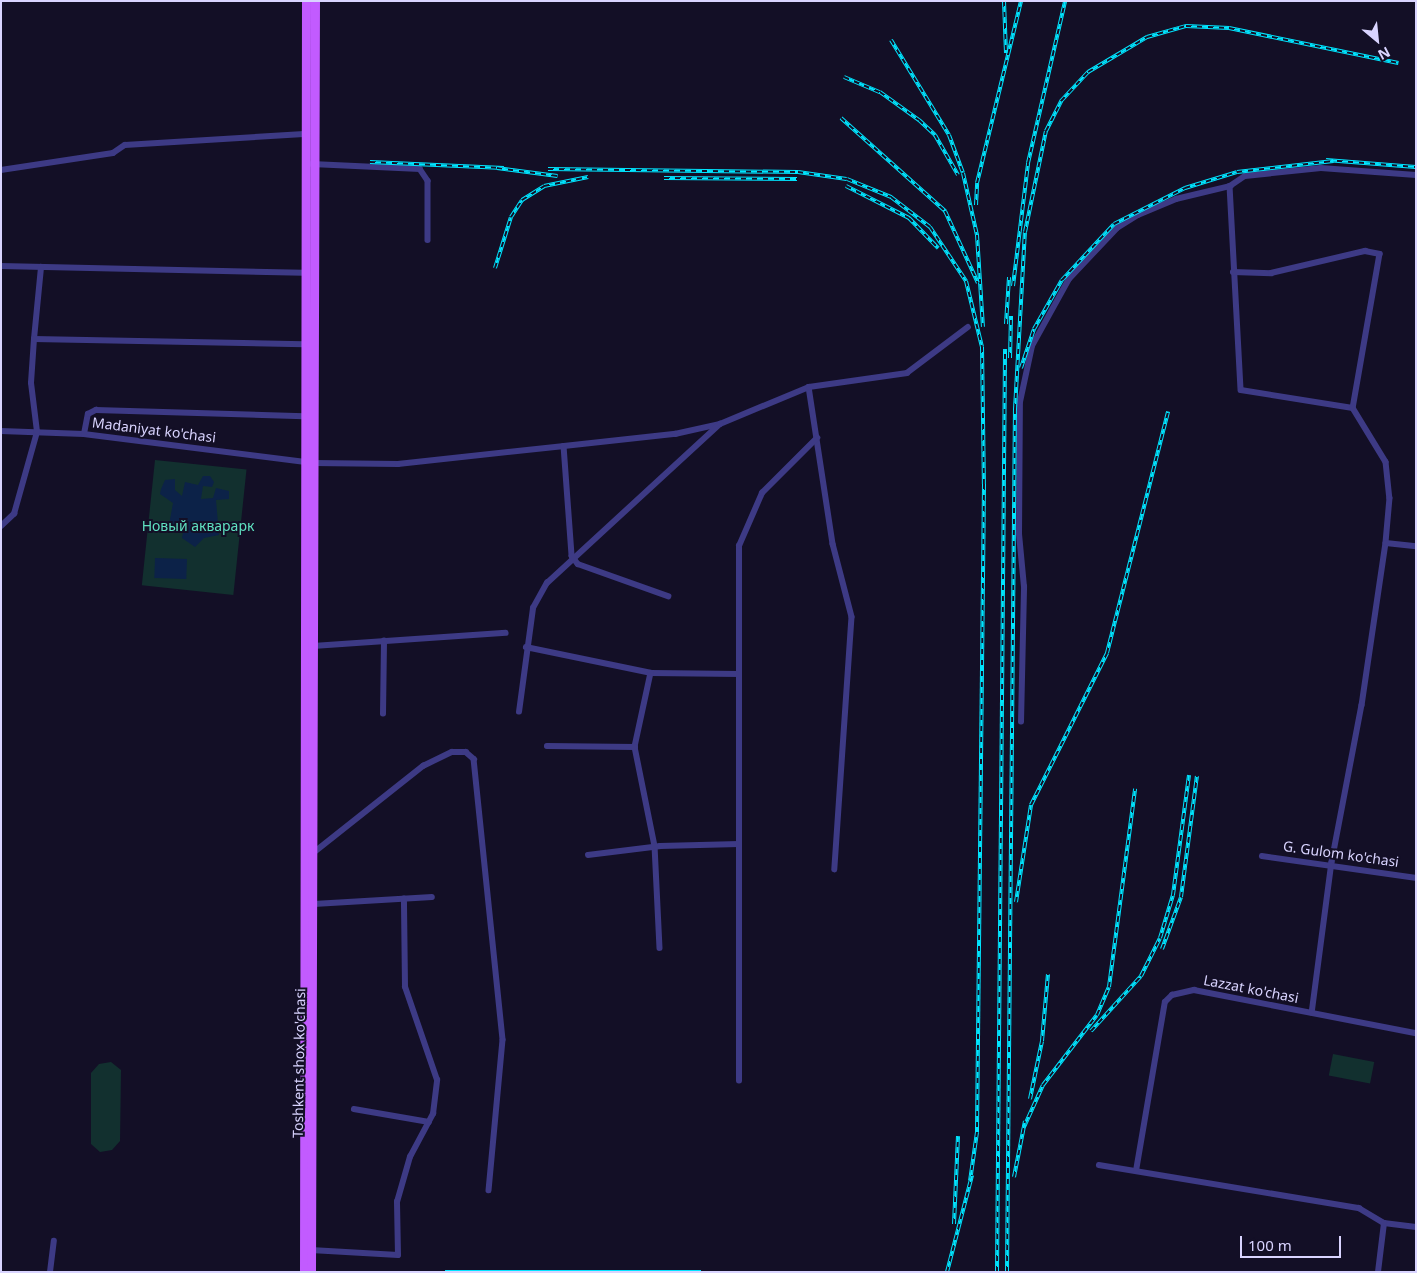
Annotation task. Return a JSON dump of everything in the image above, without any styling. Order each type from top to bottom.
[{"type":"main road","points":[[306,1],[303,273],[304,416],[308,462]]},
{"type":"main road","points":[[308,462],[315,1]]},
{"type":"main road","name":"Toshkent shox ko'chasi","points":[[308,462],[313,646],[312,854],[314,904],[311,1272]]},
{"type":"main road","name":"Toshkent shox ko'chasi","points":[[304,1272],[304,904],[308,462]]},
{"type":"street","points":[[1,170],[112,153],[125,145],[304,134]]},
{"type":"street","points":[[312,164],[420,170],[428,181],[428,240]]},
{"type":"street","points":[[1021,722],[1024,587],[1019,534],[1020,402],[1032,346],[1069,279],[1117,228],[1176,199],[1230,186],[1261,172],[1321,168],[1416,175]]},
{"type":"street","points":[[1230,186],[1233,272],[1241,390],[1353,408]]},
{"type":"street","points":[[1233,272],[1271,274],[1365,251],[1380,254],[1353,408],[1386,462],[1390,498],[1386,543],[1362,704],[1332,862],[1312,1013]]},
{"type":"street","points":[[1,266],[303,273]]},
{"type":"street","points":[[1,526],[14,514],[37,432],[31,383],[41,267]]},
{"type":"street","name":"Madaniyat ko'chasi","points":[[1,432],[84,434],[308,462],[398,464],[675,434],[720,424],[809,387],[907,373],[968,327]]},
{"type":"street","points":[[34,339],[304,344]]},
{"type":"street","points":[[809,387],[833,544],[852,617],[835,869]]},
{"type":"street","points":[[84,434],[88,414],[96,410],[304,416]]},
{"type":"street","points":[[519,712],[532,608],[547,583],[572,556],[695,452],[720,424]]},
{"type":"street","points":[[739,1081],[739,546],[762,492],[817,438]]},
{"type":"street","points":[[564,446],[572,556],[578,564],[668,596]]},
{"type":"street","points":[[1386,543],[1416,546]]},
{"type":"street","points":[[313,646],[506,633]]},
{"type":"street","points":[[383,714],[384,641]]},
{"type":"street","points":[[526,647],[651,672],[739,674]]},
{"type":"street","points":[[651,672],[635,747],[655,846],[660,948]]},
{"type":"street","points":[[547,746],[635,747]]},
{"type":"street","points":[[312,854],[423,766],[452,752],[466,752],[474,759],[504,1040],[489,1190]]},
{"type":"street","points":[[588,855],[655,846],[739,844]]},
{"type":"street","name":"G. Gulom ko'chasi","points":[[1262,856],[1332,862],[1416,878]]},
{"type":"street","points":[[314,904],[432,897]]},
{"type":"street","points":[[311,1250],[398,1254],[397,1202],[410,1157],[429,1122],[437,1080],[406,987],[404,899]]},
{"type":"street","name":"Lazzat ko'chasi","points":[[1136,1171],[1165,1002],[1172,995],[1194,990],[1416,1033]]},
{"type":"street","points":[[354,1109],[429,1122]]},
{"type":"street","points":[[1099,1165],[1358,1208],[1384,1223],[1416,1227]]},
{"type":"street","points":[[1378,1272],[1384,1223]]},
{"type":"street","points":[[50,1272],[54,1241]]},
{"type":"green space","name":"Новый акварарк","points":[[155,460],[246,470],[233,595],[142,585]]},
{"type":"green space","points":[[1333,1054],[1374,1062],[1370,1084],[1329,1076]]},
{"type":"green space","points":[[111,1062],[121,1070],[120,1141],[112,1150],[100,1152],[91,1144],[91,1073],[99,1064]]},
{"type":"water","points":[[203,476],[210,476],[214,482],[212,487],[203,486],[201,499],[213,498],[216,488],[229,491],[229,499],[216,500],[219,535],[204,538],[195,547],[182,538],[185,521],[169,525],[173,503],[160,494],[165,480],[175,479],[175,490],[182,496],[185,482],[198,485]]},
{"type":"water","points":[[155,558],[187,559],[186,579],[154,578]]},
{"type":"railway","points":[[1004,1],[1006,53]]},
{"type":"railway","points":[[976,205],[977,183],[1021,1]]},
{"type":"railway","points":[[1013,286],[1028,163],[1065,1]]},
{"type":"railway","points":[[1007,1272],[1015,409],[1025,232],[1046,131],[1061,101],[1088,72],[1147,37],[1186,26],[1229,28],[1398,63]]},
{"type":"railway","points":[[891,40],[949,135],[963,173],[977,235],[983,327]]},
{"type":"railway","points":[[844,77],[880,92],[919,120],[935,135],[958,175]]},
{"type":"railway","points":[[841,118],[945,211],[978,283]]},
{"type":"railway","points":[[1326,160],[1416,167]]},
{"type":"railway","points":[[1021,368],[1034,329],[1062,280],[1114,224],[1185,188],[1237,172],[1333,161]]},
{"type":"railway","points":[[370,162],[504,168]]},
{"type":"railway","points":[[497,168],[557,176]]},
{"type":"railway","points":[[548,169],[798,172],[847,179],[891,197],[930,227],[966,281],[982,347],[984,484],[977,1132],[970,1181]]},
{"type":"railway","points":[[495,268],[511,217],[522,200],[544,186],[588,177]]},
{"type":"railway","points":[[664,178],[797,179]]},
{"type":"railway","points":[[846,186],[909,218],[938,248]]},
{"type":"railway","points":[[1006,324],[1009,277]]},
{"type":"railway","points":[[1010,358],[1011,316]]},
{"type":"railway","points":[[997,1272],[1005,349]]},
{"type":"railway","points":[[1016,902],[1031,805],[1107,653],[1168,412]]},
{"type":"railway","points":[[1091,1031],[1141,976],[1160,938],[1173,895],[1189,775]]},
{"type":"railway","points":[[1162,949],[1181,897],[1197,776]]},
{"type":"railway","points":[[1024,1127],[1043,1085],[1097,1015],[1109,987],[1135,789]]},
{"type":"railway","points":[[1030,1099],[1042,1041],[1048,974]]},
{"type":"railway","points":[[1014,1177],[1025,1121]]},
{"type":"railway","points":[[954,1224],[958,1136]]},
{"type":"railway","points":[[947,1272],[972,1175]]},
{"type":"railway","points":[[445,1272],[701,1272]]}]
